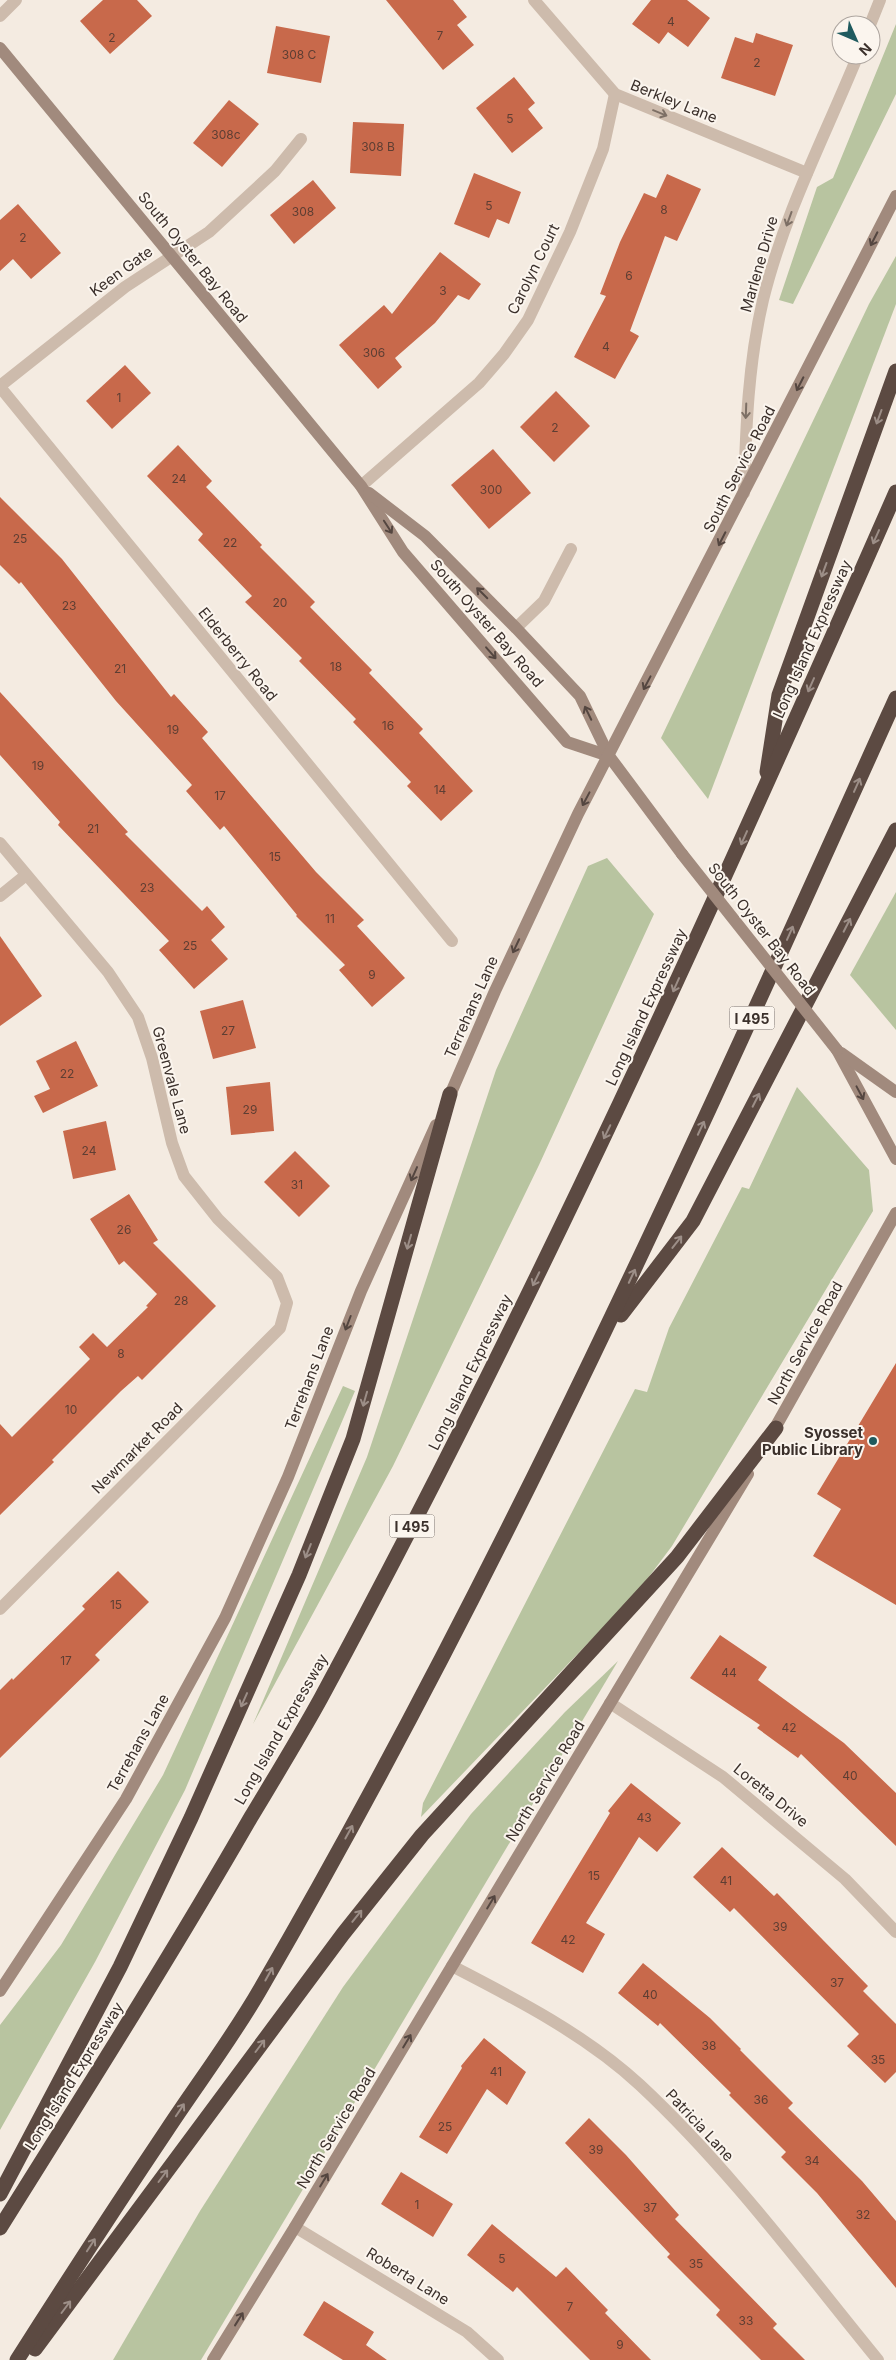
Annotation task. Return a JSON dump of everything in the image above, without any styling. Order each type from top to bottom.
[{"type":"highway","points":[[764,793],[779,695],[896,371]]},
{"type":"highway","name":"Long Island Expressway","points":[[0,2228],[188,1926],[332,1677],[437,1480],[546,1260],[660,1020],[764,793],[896,492]]},
{"type":"highway","name":"I 495","points":[[17,2360],[258,1994],[400,1740],[498,1553],[604,1336],[736,1052],[896,698]]},
{"type":"highway","points":[[604,1336],[693,1222],[896,830]]},
{"type":"highway","points":[[0,2194],[136,1932],[192,1818],[299,1575],[353,1439],[450,1094]]},
{"type":"highway","points":[[27,2360],[343,1934],[422,1835],[677,1557],[776,1428]]},
{"type":"main road","name":"South Oyster Bay Road","points":[[0,48],[173,255],[361,486],[404,552],[567,742],[609,756]]},
{"type":"main road","name":"South Service Road","points":[[609,756],[896,196]]},
{"type":"main road","name":"South Oyster Bay Road","points":[[361,486],[425,536],[580,696],[609,756],[682,854],[837,1050],[896,1159]]},
{"type":"main road","name":"Terrehans Lane","points":[[0,1991],[126,1799],[224,1618],[288,1477],[361,1291],[499,982],[578,814],[609,756]]},
{"type":"main road","name":"South Oyster Bay Road","points":[[837,1050],[896,1092]]},
{"type":"main road","name":"North Service Road","points":[[213,2360],[296,2227],[776,1428],[896,1213]]},
{"type":"street","points":[[0,16],[16,0]]},
{"type":"street","name":"Berkley Lane","points":[[534,0],[615,94],[807,173]]},
{"type":"street","points":[[874,15],[880,0]]},
{"type":"street","name":"Marlene Drive","points":[[744,495],[747,395],[763,300],[778,248],[807,173],[854,65]]},
{"type":"street","name":"Carolyn Court","points":[[361,486],[479,382],[504,354],[528,320],[570,232],[603,149],[615,94]]},
{"type":"street","name":"Keen Gate","points":[[0,386],[124,287],[209,232],[275,171],[301,139]]},
{"type":"street","name":"Elderberry Road","points":[[0,386],[452,941]]},
{"type":"street","points":[[516,628],[544,601],[571,549]]},
{"type":"street","name":"Greenvale Lane","points":[[0,843],[108,972],[138,1017],[152,1058],[172,1143],[184,1176],[218,1219],[276,1277],[287,1304]]},
{"type":"street","points":[[0,896],[26,875]]},
{"type":"street","name":"Newmarket Road","points":[[0,1609],[280,1328],[287,1304]]},
{"type":"street","name":"Loretta Drive","points":[[610,1703],[723,1777],[845,1879],[896,1932]]},
{"type":"street","name":"Patricia Lane","points":[[452,1966],[522,2002],[576,2036],[639,2084],[693,2138],[878,2360]]},
{"type":"street","name":"Roberta Lane","points":[[296,2227],[467,2332],[498,2360]]},
{"type":"green space","points":[[896,24],[896,94],[793,304],[779,300],[817,187],[833,178],[879,65],[881,65]]},
{"type":"green space","points":[[896,256],[896,304],[708,799],[661,738],[869,304]]},
{"type":"green space","points":[[607,858],[654,914],[539,1165],[393,1466],[253,1724],[367,1457],[496,1070],[588,866]]},
{"type":"green space","points":[[896,892],[896,1030],[850,975]]},
{"type":"green space","points":[[797,1087],[869,1170],[873,1211],[672,1546],[639,1590],[421,1817],[423,1803],[635,1389],[647,1392],[669,1328],[742,1187],[749,1189]]},
{"type":"green space","points":[[343,1386],[355,1391],[185,1790],[95,1962],[0,2130],[0,2025],[61,1945],[163,1775]]},
{"type":"green space","points":[[618,1661],[201,2360],[113,2360],[200,2211],[343,1987],[471,1814],[565,1712]]},
{"type":"building","points":[[103,0],[137,0],[152,16],[110,54],[80,21]]},
{"type":"building","points":[[386,0],[453,0],[467,17],[457,25],[474,45],[443,70]]},
{"type":"building","points":[[651,0],[687,0],[710,18],[688,47],[668,32],[659,44],[632,24]]},
{"type":"building","points":[[276,26],[330,36],[321,83],[267,73]]},
{"type":"building","points":[[756,33],[793,45],[775,96],[721,78],[735,37],[753,43]]},
{"type":"building","points":[[514,77],[535,103],[528,109],[543,128],[512,153],[476,108]]},
{"type":"building","points":[[229,100],[259,124],[222,167],[193,143]]},
{"type":"building","points":[[353,122],[404,124],[401,176],[350,173]]},
{"type":"building","points":[[474,173],[521,192],[509,224],[497,219],[489,238],[454,224]]},
{"type":"building","points":[[667,174],[701,189],[677,241],[665,236],[630,331],[639,336],[615,379],[574,357],[606,296],[600,294],[620,242],[644,193],[656,198]]},
{"type":"building","points":[[313,180],[336,208],[294,244],[270,215]]},
{"type":"building","points":[[18,204],[61,253],[31,279],[13,259],[0,271],[0,220]]},
{"type":"building","points":[[440,252],[481,284],[469,300],[458,295],[435,323],[395,358],[402,367],[378,389],[339,345],[384,305],[392,314]]},
{"type":"building","points":[[125,365],[151,393],[112,429],[86,401]]},
{"type":"building","points":[[556,391],[590,426],[554,462],[520,427]]},
{"type":"building","points":[[178,445],[212,481],[206,487],[262,545],[260,547],[315,602],[310,607],[372,670],[369,673],[423,729],[419,733],[473,791],[441,821],[407,786],[411,782],[353,722],[356,719],[299,661],[302,658],[245,602],[252,596],[198,540],[203,534],[147,476]]},
{"type":"building","points":[[493,449],[531,493],[489,529],[451,485]]},
{"type":"building","points":[[0,497],[62,559],[171,697],[174,694],[208,732],[202,738],[316,872],[364,920],[357,926],[405,978],[372,1007],[339,970],[345,965],[296,916],[224,826],[220,830],[186,791],[192,785],[116,701],[21,582],[19,584],[0,565]]},
{"type":"building","points":[[0,692],[128,832],[125,834],[202,911],[207,906],[225,927],[211,940],[228,959],[194,989],[159,950],[169,941],[58,825],[60,822],[0,755]]},
{"type":"building","points":[[0,936],[42,996],[0,1026]]},
{"type":"building","points":[[243,1000],[256,1048],[213,1059],[200,1011]]},
{"type":"building","points":[[76,1041],[98,1086],[43,1113],[34,1096],[50,1089],[36,1061]]},
{"type":"building","points":[[270,1082],[274,1131],[231,1135],[226,1087]]},
{"type":"building","points":[[106,1121],[116,1170],[73,1179],[63,1131]]},
{"type":"building","points":[[295,1151],[330,1186],[299,1217],[264,1182]]},
{"type":"building","points":[[129,1194],[158,1240],[153,1243],[216,1306],[142,1380],[138,1376],[121,1391],[52,1460],[54,1462],[0,1515],[0,1424],[12,1437],[90,1359],[79,1347],[93,1333],[107,1347],[148,1307],[146,1306],[157,1294],[124,1261],[119,1265],[90,1219]]},
{"type":"building","name":"Syosset Public Library","points":[[896,1363],[896,1605],[813,1556],[841,1509],[817,1494]]},
{"type":"building","points":[[118,1571],[149,1602],[95,1655],[100,1660],[0,1758],[0,1690],[12,1678],[13,1680],[85,1609],[82,1606]]},
{"type":"building","points":[[720,1635],[767,1667],[758,1680],[844,1743],[896,1793],[896,1846],[801,1754],[798,1758],[757,1728],[760,1725],[690,1678]]},
{"type":"building","points":[[631,1783],[681,1823],[657,1852],[639,1837],[586,1923],[605,1934],[583,1973],[531,1943],[610,1813],[608,1811]]},
{"type":"building","points":[[722,1847],[774,1896],[777,1893],[868,1986],[863,1991],[896,2024],[896,2072],[885,2083],[847,2046],[859,2034],[734,1908],[730,1912],[693,1877]]},
{"type":"building","points":[[643,1963],[710,2018],[741,2049],[793,2103],[788,2108],[862,2181],[896,2221],[896,2288],[817,2193],[781,2157],[786,2152],[729,2095],[731,2093],[660,2023],[658,2026],[618,1993]]},
{"type":"building","points":[[484,2038],[526,2072],[507,2105],[487,2089],[447,2154],[419,2137],[462,2068],[461,2066]]},
{"type":"building","points":[[589,2118],[626,2155],[679,2215],[675,2219],[777,2324],[773,2328],[805,2360],[761,2360],[716,2315],[720,2310],[667,2257],[670,2254],[565,2143]]},
{"type":"building","points":[[401,2172],[453,2204],[433,2237],[381,2204]]},
{"type":"building","points":[[492,2224],[556,2277],[566,2267],[608,2310],[605,2313],[651,2360],[590,2360],[517,2287],[513,2292],[467,2255]]},
{"type":"building","points":[[324,2301],[374,2332],[366,2345],[387,2360],[343,2360],[303,2335]]},
{"type":"place","name":"Syosset Public Library","points":[[873,1441]]}]
